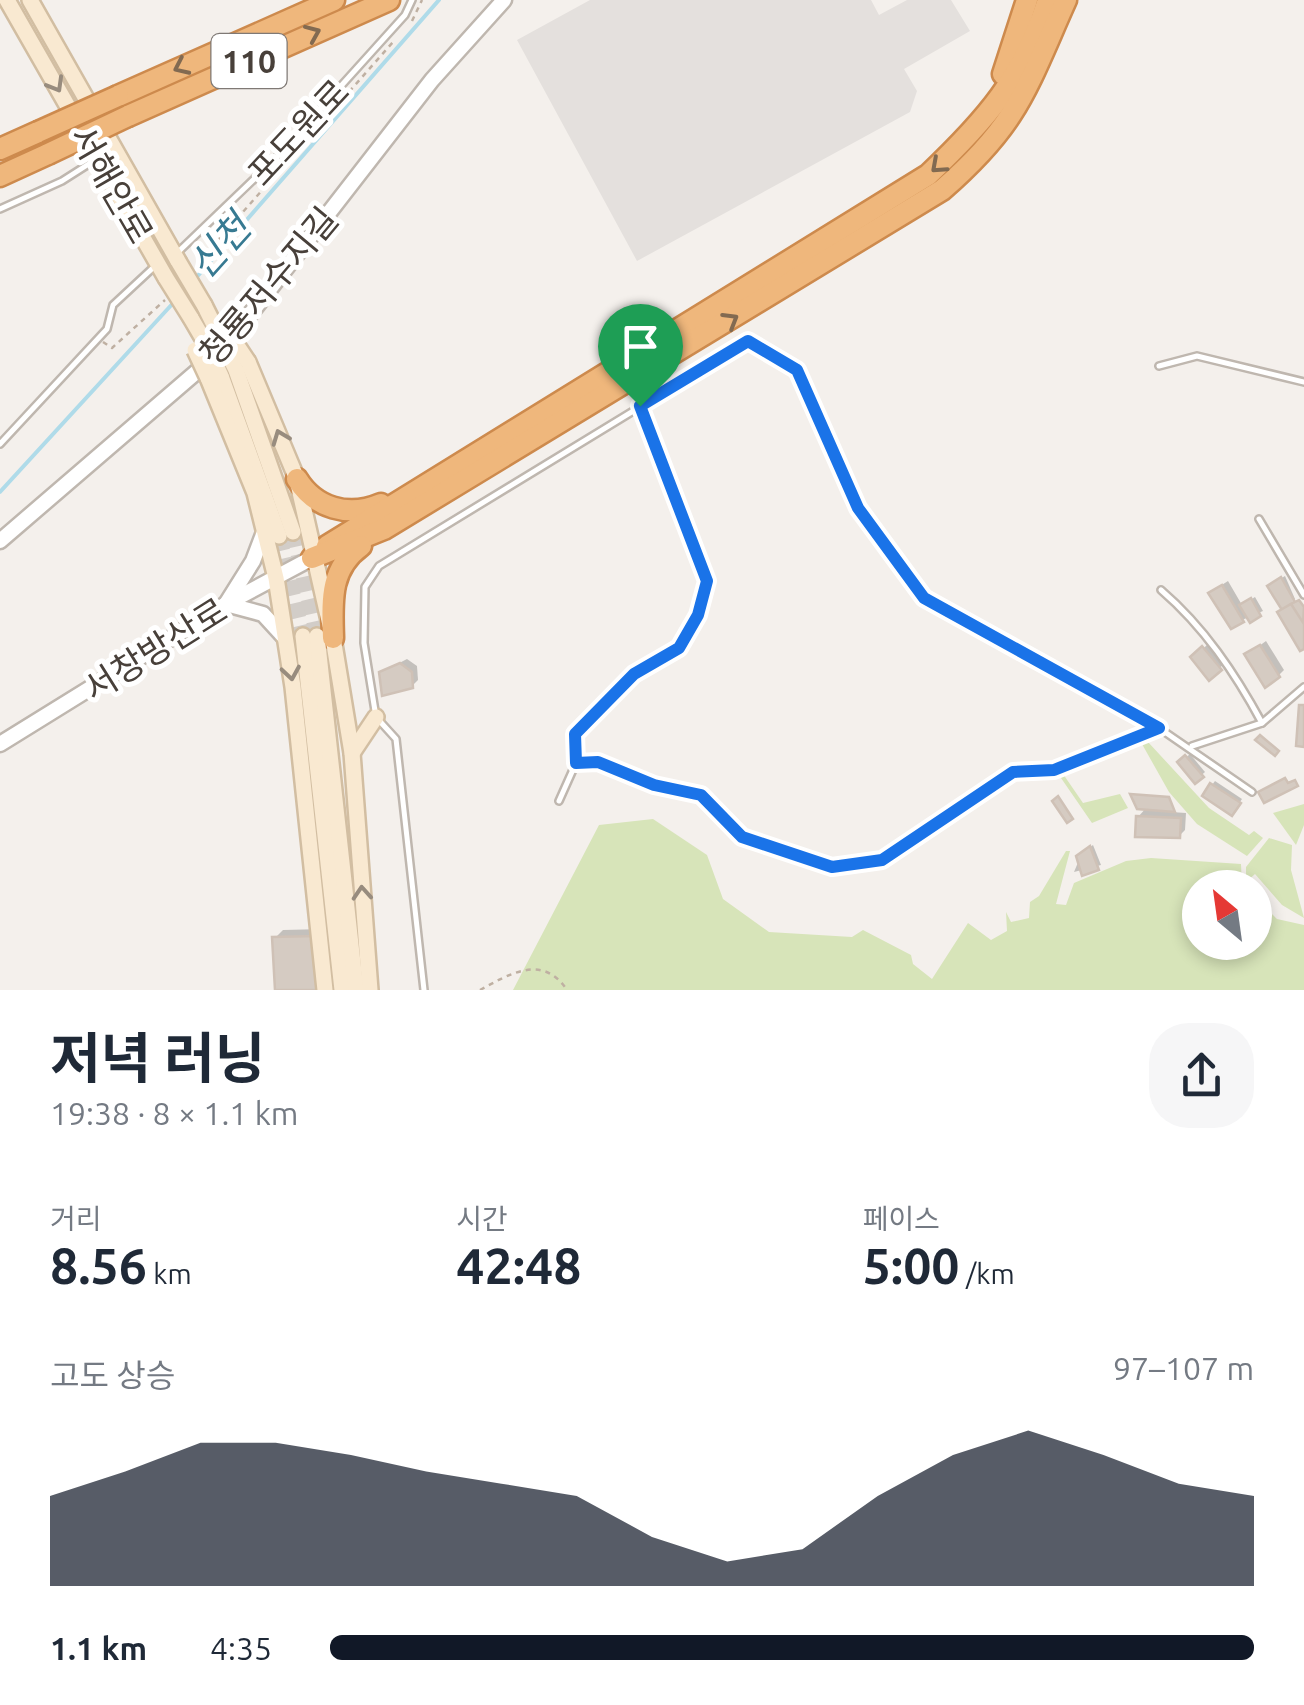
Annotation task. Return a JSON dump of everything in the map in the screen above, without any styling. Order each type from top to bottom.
[{"type":"highway","name":"110","points":[[0,176],[48,154],[123,106],[334,0]]},
{"type":"highway","points":[[978,127],[1014,50],[1027,0]]},
{"type":"highway","points":[[312,558],[347,530],[433,481],[928,175],[1005,95],[1035,41],[1048,0]]},
{"type":"highway","points":[[318,637],[339,569],[348,555],[384,529],[942,190],[993,144],[1007,124],[1039,70],[1062,0]]},
{"type":"highway","name":"110","points":[[0,150],[38,132],[123,106],[380,4]]},
{"type":"highway","points":[[296,479],[315,503],[331,508],[372,508],[433,481]]},
{"type":"highway","points":[[312,558],[384,529]]},
{"type":"main road","name":"서해안로","points":[[7,0],[187,322],[210,337]]},
{"type":"main road","name":"서해안로","points":[[30,0],[206,309],[210,337],[228,371],[279,533]]},
{"type":"main road","points":[[210,337],[296,479],[312,558],[342,990]]},
{"type":"main road","points":[[228,371],[255,493],[279,533],[276,578],[325,990]]},
{"type":"main road","points":[[318,637],[352,753],[370,990]]},
{"type":"main road","points":[[318,637],[356,990]]},
{"type":"main road","points":[[352,753],[376,717]]},
{"type":"street","name":"청룡저수지길","points":[[0,541],[240,332],[432,80],[504,0]]},
{"type":"street","points":[[279,533],[254,561],[226,604],[263,614],[285,638]]},
{"type":"street","name":"서창방산로","points":[[0,744],[226,604],[312,558]]},
{"type":"lane","name":"포도원로","points":[[176,258],[276,158],[404,15],[412,0]]},
{"type":"lane","points":[[0,208],[62,181],[98,159]]},
{"type":"lane","points":[[0,444],[107,329],[113,305],[166,279]]},
{"type":"lane","points":[[424,990],[396,739],[376,717],[364,643],[365,587],[379,566],[748,341],[797,370],[858,508],[924,598],[1192,746],[1217,772],[1252,792]]},
{"type":"lane","points":[[1158,366],[1198,356],[1304,382]]},
{"type":"lane","points":[[559,801],[576,763],[575,734],[634,674],[679,648],[698,615],[707,581],[640,406]]},
{"type":"lane","points":[[1259,519],[1304,594]]},
{"type":"lane","points":[[1162,590],[1189,614],[1234,671],[1262,724]]},
{"type":"lane","points":[[1192,746],[1262,724],[1304,687]]},
{"type":"lane","points":[[576,763],[598,762],[654,785],[701,795],[742,837],[832,867],[882,860],[1013,772],[1054,770],[1159,728]]},
{"type":"path","points":[[196,265],[414,18],[422,0]]},
{"type":"path","points":[[98,338],[112,348],[166,279]]},
{"type":"path","points":[[480,990],[510,973],[536,967],[557,976],[567,990]]},
{"type":"shaded area","points":[[590,0],[871,0],[879,15],[907,0],[951,0],[970,31],[904,69],[917,91],[910,112],[637,261],[517,40]]},
{"type":"green space","points":[[1148,742],[1209,808],[1249,835],[1254,831],[1263,838],[1247,856],[1197,824],[1169,792],[1142,744]]},
{"type":"green space","points":[[1061,771],[1083,803],[1120,794],[1128,808],[1092,823],[1061,778]]},
{"type":"green space","points":[[1304,804],[1304,825],[1296,845],[1273,813]]},
{"type":"green space","points":[[653,819],[707,855],[723,899],[769,932],[852,937],[863,930],[911,955],[913,964],[932,979],[968,923],[991,940],[1007,931],[1006,912],[1011,922],[1029,918],[1030,902],[1039,896],[1066,851],[1070,851],[1056,904],[1066,905],[1074,883],[1126,861],[1151,858],[1241,864],[1241,870],[1182,870],[1182,960],[1272,960],[1272,914],[1277,919],[1304,925],[1304,990],[513,990],[599,825]]},
{"type":"green space","points":[[1269,838],[1292,845],[1291,870],[1304,918],[1282,905],[1272,894],[1272,870],[1246,867]]},
{"type":"building","points":[[1281,577],[1295,602],[1282,610],[1267,586]]},
{"type":"building","points":[[1222,585],[1244,622],[1231,629],[1208,593]]},
{"type":"building","points":[[1251,598],[1261,616],[1250,623],[1239,605]]},
{"type":"building","points":[[1299,600],[1304,607],[1303,625],[1291,604]]},
{"type":"building","points":[[1291,604],[1304,624],[1304,649],[1300,651],[1277,612]]},
{"type":"building","points":[[1260,645],[1280,677],[1265,688],[1244,654]]},
{"type":"building","points":[[1202,646],[1222,670],[1209,681],[1190,657]]},
{"type":"building","points":[[400,663],[412,672],[413,688],[382,696],[379,672]]},
{"type":"building","points":[[1299,705],[1304,705],[1304,747],[1296,746]]},
{"type":"building","points":[[1260,735],[1279,751],[1275,756],[1255,740]]},
{"type":"building","points":[[1185,755],[1204,777],[1195,784],[1177,762]]},
{"type":"building","points":[[1285,778],[1288,783],[1295,780],[1298,786],[1264,803],[1258,792]]},
{"type":"building","points":[[1210,783],[1241,803],[1232,816],[1202,796]]},
{"type":"building","points":[[1130,794],[1169,797],[1175,812],[1137,809]]},
{"type":"building","points":[[1058,796],[1073,819],[1067,823],[1052,801]]},
{"type":"building","points":[[1136,816],[1181,818],[1180,838],[1135,837]]},
{"type":"building","points":[[1090,846],[1099,870],[1082,876],[1076,856]]},
{"type":"building","points":[[317,936],[319,990],[275,990],[272,937]]},
{"type":"waterway","name":"신천","points":[[195,279],[439,0]]},
{"type":"waterway","name":"신천","points":[[0,492],[175,301]]},
{"type":"tunnel","points":[[293,532],[317,636]]},
{"type":"tunnel","points":[[279,536],[303,636]]},
{"type":"route","points":[[748,341],[797,370],[858,508],[924,598],[1159,728],[1054,770],[1013,772],[882,860],[832,867],[742,837],[701,795],[654,785],[598,762],[576,763],[575,734],[634,674],[679,648],[698,615],[707,581],[640,406],[748,341]]}]
